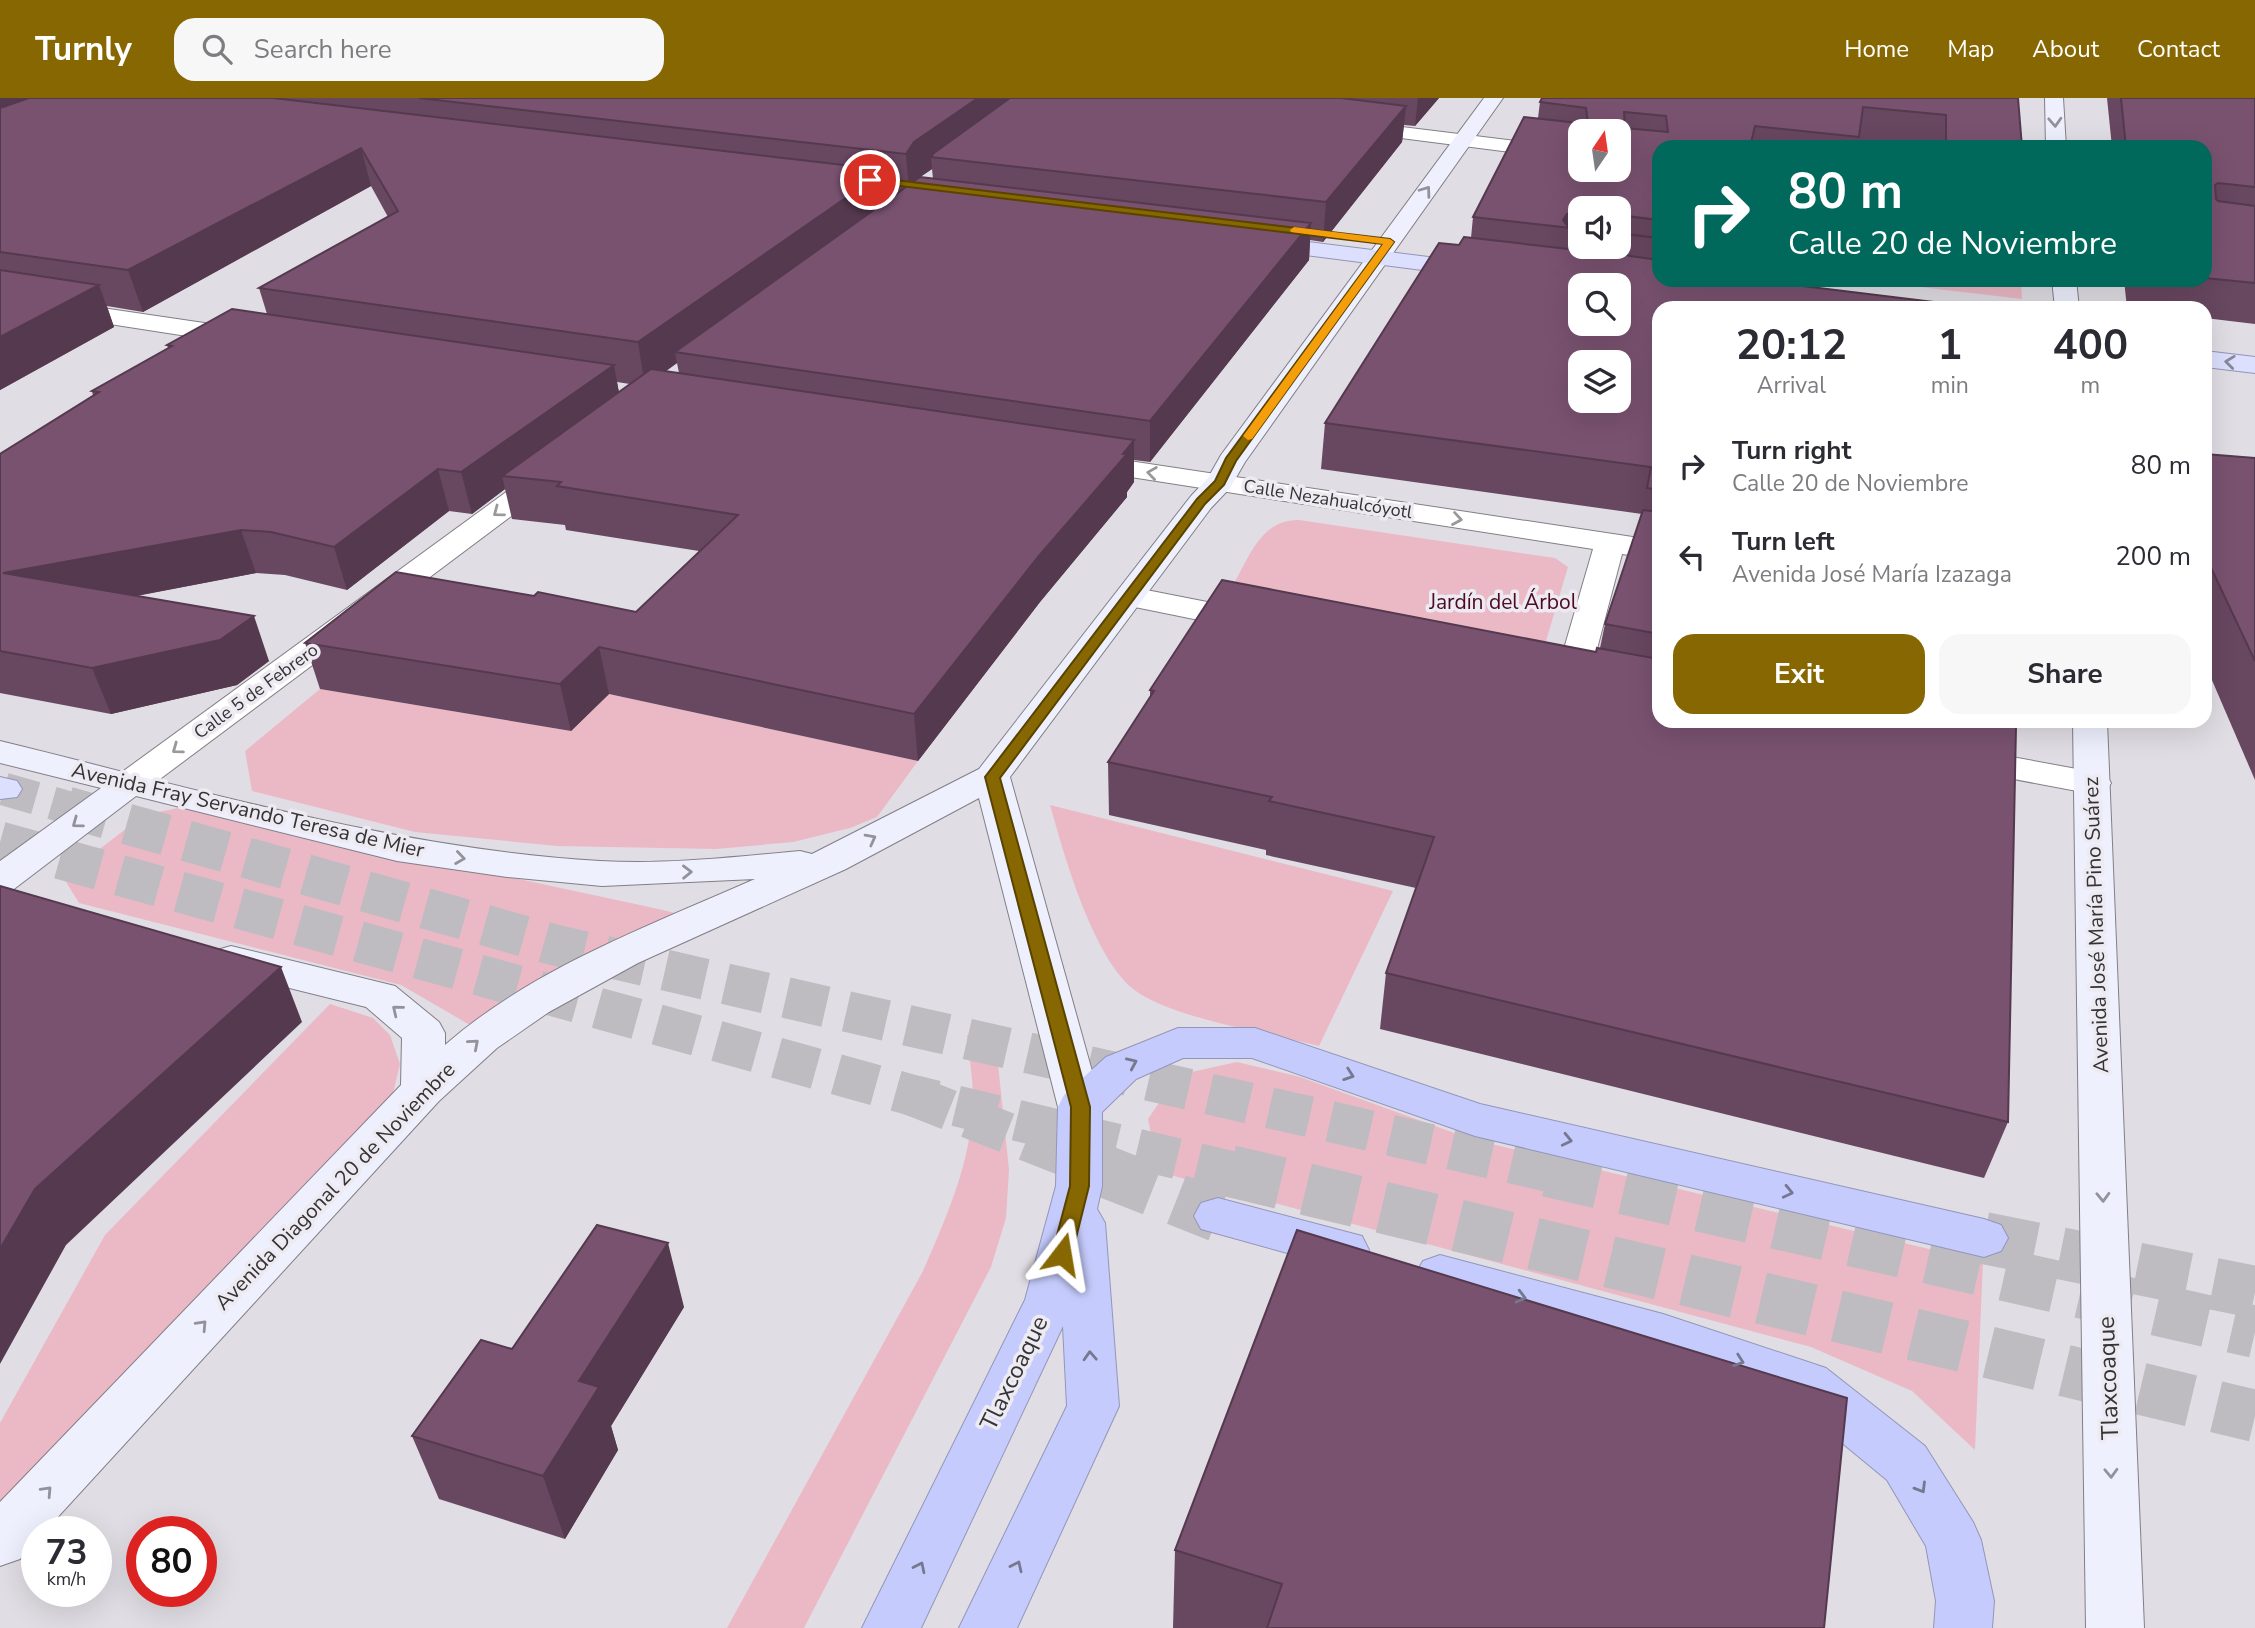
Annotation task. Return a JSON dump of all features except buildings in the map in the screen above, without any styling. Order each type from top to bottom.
[{"type":"highway","points":[[1080,1107],[1121,1068],[1178,1042],[1255,1043],[1475,1119],[1984,1238]]},
{"type":"highway","name":"Tlaxcoaque","points":[[891,1628],[1050,1300],[1079,1186],[1080,1107]]},
{"type":"highway","points":[[988,1628],[1093,1406],[1079,1186]]},
{"type":"highway","points":[[1218,1216],[1663,1335],[1808,1384],[1906,1463],[1953,1540],[1965,1601],[1963,1628]]},
{"type":"main road","points":[[992,777],[1201,502],[1220,482],[1231,461],[1494,98]]},
{"type":"main road","points":[[2054,98],[2056,140]]},
{"type":"main road","points":[[1247,233],[1497,263]]},
{"type":"main road","points":[[2212,339],[2255,344]]},
{"type":"main road","points":[[2212,360],[2255,365]]},
{"type":"main road","name":"Avenida José María Pino Suárez","points":[[2090,728],[2101,1129]]},
{"type":"main road","name":"Avenida Fray Servando Teresa de Mier","points":[[0,752],[397,849],[507,865],[602,874],[716,871],[832,860]]},
{"type":"main road","name":"Avenida Diagonal 20 de Noviembre","points":[[0,1541],[423,1090],[482,1037],[534,1002],[624,953],[832,860],[992,777]]},
{"type":"main road","name":"Tlaxcoaque","points":[[992,777],[1080,1107]]},
{"type":"main road","name":"Calle 5 de Febrero","points":[[0,880],[131,783]]},
{"type":"main road","points":[[190,950],[380,996],[424,1033],[423,1090]]},
{"type":"main road","name":"Tlaxcoaque","points":[[2101,1129],[2115,1628]]},
{"type":"street","points":[[1329,124],[1568,154]]},
{"type":"street","points":[[0,300],[266,341]]},
{"type":"street","name":"Calle 5 de Febrero","points":[[131,783],[576,454]]},
{"type":"street","name":"Calle Nezahualcóyotl","points":[[1056,458],[1652,549]]},
{"type":"street","points":[[1571,683],[1610,543]]},
{"type":"street","points":[[1131,597],[1278,626]]},
{"type":"street","points":[[1931,752],[2093,783]]},
{"type":"green space","points":[[1920,287],[2021,287],[2022,299]]},
{"type":"green space","name":"Jardín del Árbol","points":[[1299,520],[1555,558],[1568,567],[1540,661],[1231,589],[1250,554],[1265,534],[1286,521]]},
{"type":"green space","points":[[320,689],[571,731],[609,694],[918,761],[877,817],[850,828],[793,842],[716,849],[557,846],[415,832],[252,791],[245,751]]},
{"type":"green space","points":[[1050,805],[1393,891],[1319,1046],[1194,1016],[1169,1008],[1132,988],[1104,952],[1092,928],[1063,850]]},
{"type":"green space","points":[[183,807],[679,914],[470,1025],[401,985],[79,903],[63,877],[144,815]]},
{"type":"green space","points":[[330,1004],[373,1018],[390,1035],[400,1064],[393,1093],[0,1519],[0,1423],[105,1235]]},
{"type":"green space","points":[[967,1035],[995,1035],[1009,1170],[1006,1218],[991,1267],[804,1628],[727,1628],[923,1271],[941,1230],[957,1187],[972,1122],[973,1092]]},
{"type":"green space","points":[[1237,1062],[1300,1077],[1471,1139],[1983,1262],[1975,1450],[1912,1391],[1811,1347],[1159,1172],[1148,1119],[1178,1075]]},
{"type":"tunnel","points":[[4,789],[73,809]]},
{"type":"tunnel","points":[[67,807],[555,945],[1556,1173]]},
{"type":"tunnel","points":[[0,842],[911,1095],[1237,1173]]},
{"type":"tunnel","points":[[911,1095],[1109,1173]]},
{"type":"tunnel","points":[[1104,1171],[1218,1216]]},
{"type":"tunnel","points":[[1230,1171],[2255,1416]]},
{"type":"tunnel","points":[[1548,1171],[2255,1332]]},
{"type":"tunnel","points":[[1984,1238],[2255,1292]]},
{"type":"slow traffic","points":[[1248,436],[1390,242],[1294,230]]},
{"type":"route","points":[[870,180],[1390,242],[1231,461],[1220,482],[1201,502],[992,777],[1080,1107],[1079,1186],[1062,1254]]}]
